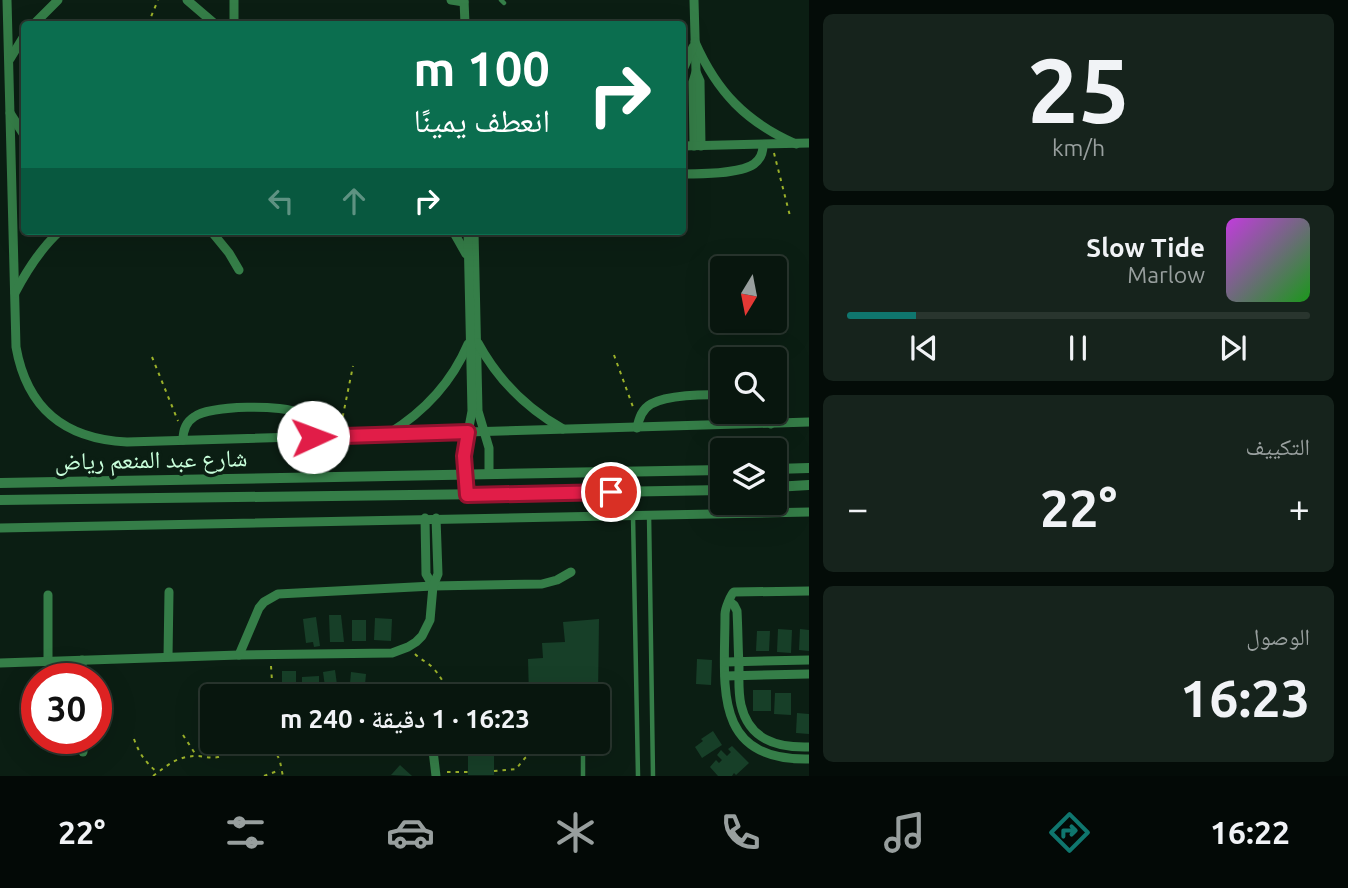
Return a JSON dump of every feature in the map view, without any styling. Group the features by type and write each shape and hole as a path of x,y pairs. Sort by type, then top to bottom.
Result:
{"street":[{"path":"7,0 16,347 19,367 38,402 52,417 69,428 87,437 107,441 710,424"},
{"path":"37,21 58,0"},
{"path":"187,0 212,21"},
{"path":"234,0 234,21"},
{"path":"451,0 464,1 465,21"},
{"path":"694,0 696,72 693,82 697,146"},
{"path":"694,11 699,0"},
{"path":"9,61 21,41"},
{"path":"686,63 695,42"},
{"path":"695,42 711,75 734,104 763,127 796,144"},
{"path":"10,112 21,130"},
{"path":"686,146 809,143"},
{"path":"686,174 714,173 749,167 758,160 767,144"},
{"path":"12,202 21,202"},
{"path":"14,295 31,264 56,235"},
{"path":"214,235 239,270"},
{"path":"456,235 471,254"},
{"path":"467,495 465,449 472,411 473,340 469,235"},
{"path":"471,254 473,235"},
{"path":"471,254 479,235"},
{"path":"473,340 513,392 564,430"},
{"path":"473,340 478,411 490,457 489,494"},
{"path":"387,435 418,414 443,388 473,340"},
{"path":"638,424 644,411 652,403 710,395"},
{"path":"183,438 188,423 197,414 255,407 300,413 310,423 313,437"},
{"path":"787,423 809,422"},
{"path":"787,469 809,468"},
{"name":"شارع عبد المنعم رياض","path":"0,483 710,470"},
{"path":"787,486 809,485"},
{"name":"شارع عبد المنعم رياض","path":"0,500 710,490"},
{"path":"0,528 809,512"},
{"path":"425,518 426,574 432,586"},
{"path":"0,663 392,653 408,647 422,636 430,620 432,586 438,574 436,518"},
{"path":"239,655 259,608 278,594 432,586 542,584 571,572"},
{"path":"809,590 735,592 731,594 725,611 726,704 734,726 758,750 780,758 809,759"},
{"path":"168,657 169,592"},
{"path":"48,594 48,661"},
{"path":"730,602 737,611 741,703 747,720 758,734 774,744 783,747 809,747"},
{"path":"725,662 809,660"},
{"path":"725,676 809,674"},
{"path":"433,754 435,774"}],"lane":[{"path":"649,514 653,776"},
{"path":"633,515 638,776"},
{"path":"583,754 583,776"}],"path":[{"path":"149,21 158,0"},
{"path":"767,144 790,216"},
{"path":"614,355 638,424"},
{"path":"152,357 183,438"},
{"path":"338,436 353,366"},
{"path":"408,647 422,662 434,669 444,684"},
{"path":"271,654 272,684"},
{"path":"183,735 196,756"},
{"path":"134,739 139,753 158,772"},
{"path":"153,776 180,757 215,758 238,746 251,743 268,748 276,754 283,776"},
{"path":"494,771 516,769 532,754"},
{"path":"264,776 281,770"},
{"path":"435,774 468,772"}],"building":[{"path":"329,615 341,615 344,642 330,642"},
{"path":"316,617 320,646 314,647 313,642 306,643 303,619"},
{"path":"375,618 392,619 391,641 374,640"},
{"path":"599,619 598,684 529,684 528,659 543,658 542,643 565,642 563,622"},
{"path":"352,620 366,620 366,641 352,641"},
{"path":"778,629 792,630 791,653 777,652"},
{"path":"800,629 809,630 809,651 799,650"},
{"path":"757,631 770,631 769,651 756,651"},
{"path":"697,659 712,660 711,685 696,684"},
{"path":"335,670 337,684 325,684 323,672"},
{"path":"282,671 296,671 296,684 282,684"},
{"path":"351,672 366,674 365,684 350,684"},
{"path":"319,676 319,684 302,684 302,677"},
{"path":"753,690 771,690 771,711 753,711"},
{"path":"775,693 791,693 791,715 774,714"},
{"path":"797,713 809,714 809,734 796,733"},
{"path":"713,731 722,745 702,758 695,747"},
{"path":"732,746 749,763 736,775 734,773 732,776 718,776 710,767 716,760 719,763 722,760 717,755 721,750 727,756 731,752 728,749"},
{"path":"468,754 494,754 494,775 468,775"},
{"path":"400,765 412,776 391,775"}],"route":[{"path":"313,437 468,432 464,456 467,495 611,492"}]}
